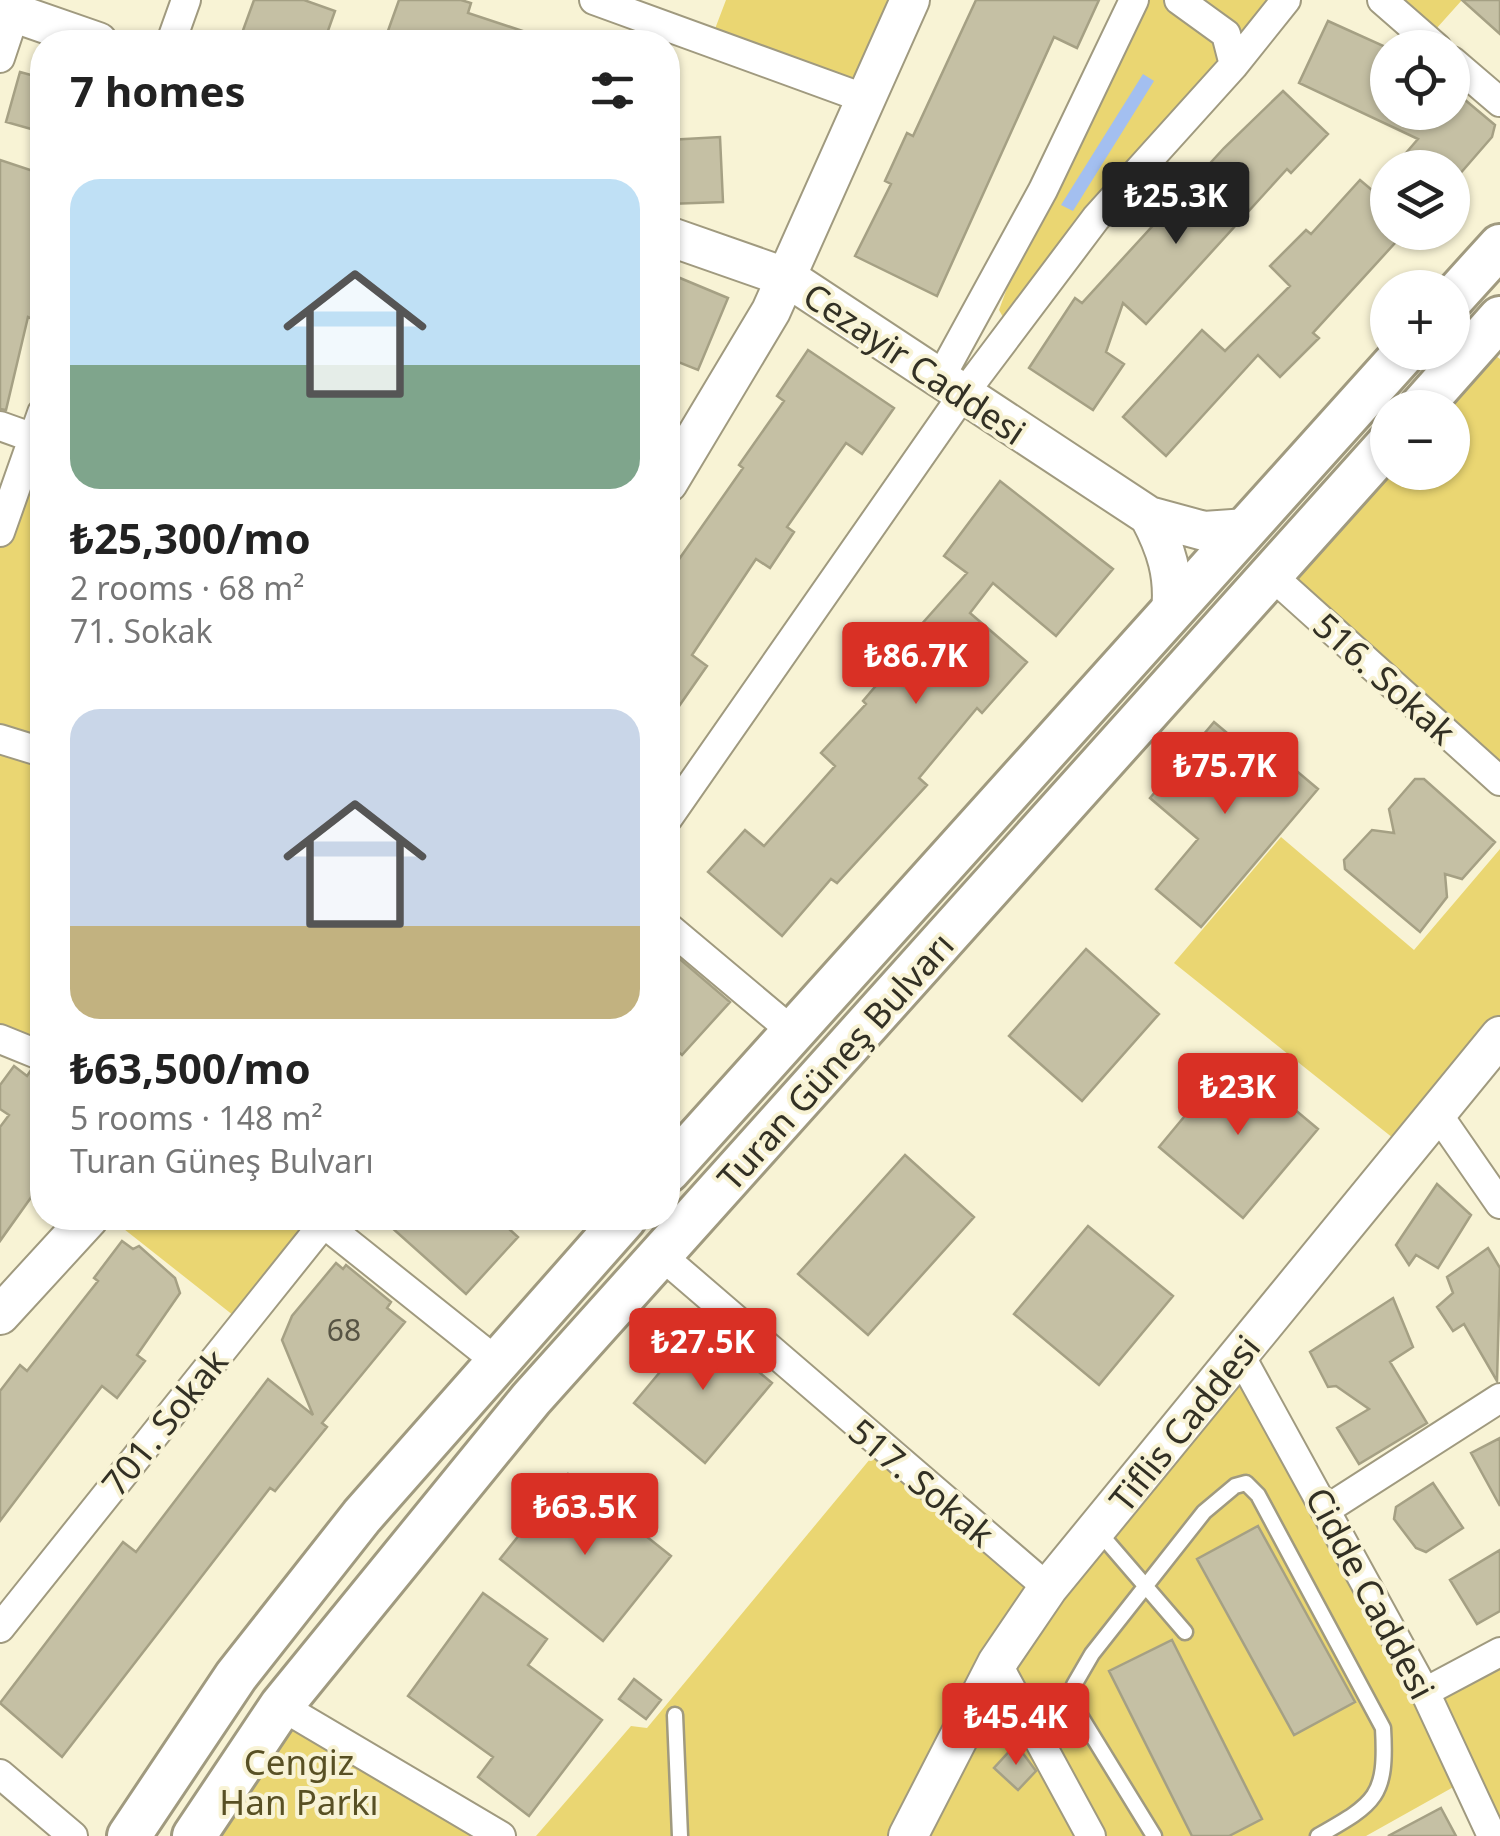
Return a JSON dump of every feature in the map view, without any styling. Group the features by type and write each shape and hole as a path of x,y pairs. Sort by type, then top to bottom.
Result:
{"main road":[{"path":"1470,280 1500,246"},
{"path":"1436,390 1500,318"},
{"name":"Turan Güneş Bulvarı","path":"680,1158 1389,370"},
{"name":"Turan Güneş Bulvarı","path":"194,1836 281,1706 531,1399 1370,464"},
{"path":"129,1836 236,1676 362,1516 614,1230"}],"street":[{"path":"175,30 186,0"},
{"path":"594,0 676,30"},
{"path":"680,463 788,278 910,0"},
{"path":"951,388 1134,0"},
{"path":"1180,0 1226,34 1234,65"},
{"path":"680,800 951,388 1234,65 1286,0"},
{"path":"1398,5 1421,30"},
{"path":"0,58 7,11 63,30"},
{"path":"680,31 868,100"},
{"path":"1470,76 1500,102"},
{"name":"Cezayir Caddesi","path":"680,240 788,278 1149,516 1204,531 1247,528"},
{"path":"0,426 30,429"},
{"path":"0,532 30,456"},
{"path":"1149,516 1174,582 1171,612"},
{"name":"516. Sokak","path":"1271,575 1500,780"},
{"path":"0,739 30,748"},
{"path":"680,937 793,1032"},
{"name":"Tiflis Caddesi","path":"908,1836 997,1663 1048,1588 1500,1036"},
{"path":"0,1039 30,1051"},
{"path":"1437,1113 1500,1204"},
{"path":"0,1315 78,1230"},
{"name":"701. Sokak","path":"0,1628 314,1230"},
{"path":"336,1230 496,1361"},
{"name":"517. Sokak","path":"662,1256 1048,1588"},
{"name":"Cidde Caddesi","path":"1240,1355 1424,1692 1492,1836"},
{"path":"1327,1509 1500,1398"},
{"path":"1424,1692 1500,1652"},
{"path":"997,1663 1092,1836"},
{"path":"281,1706 501,1836"},
{"path":"0,1774 74,1836"}],"lane":[{"path":"1154,1836 1076,1710 1074,1685 1204,1512 1236,1486 1246,1483 1258,1495 1383,1728 1386,1769 1379,1790 1358,1813 1318,1836"},
{"path":"1098,1530 1185,1632"},
{"path":"675,1715 680,1836"}],"green space":[{"path":"726,0 911,0 869,99 710,42"},
{"path":"1134,0 1286,0 1003,317 999,310 1043,190"},
{"path":"1382,0 1462,0 1435,30 1417,30"},
{"path":"1478,343 1500,359 1500,781 1271,575 1370,488 1470,490 1470,390 1435,390 1454,370 1470,370 1470,352"},
{"path":"30,467 30,1051 0,1039 0,533"},
{"path":"1281,837 1414,950 1500,849 1500,1036 1408,1150 1174,963"},
{"path":"125,1230 309,1230 243,1323"},
{"path":"1240,1355 1424,1692 1500,1652 1500,1836 1466,1780 1366,1836 536,1836 631,1726 647,1728 880,1447 1048,1588"},
{"name":"Cengiz Han Parkı","path":"281,1706 501,1836 193,1836"}],"water":[{"path":"1143,74 1154,81 1073,211 1061,205"}],"building":[{"path":"254,0 304,0 335,11 328,30 243,30"},
{"path":"399,0 461,0 471,3 468,13 520,30 388,30"},
{"path":"976,0 1099,0 1077,48 1054,37 937,296 855,256 891,184 885,181 907,133 913,136"},
{"path":"1462,0 1500,0 1500,34"},
{"path":"1328,21 1370,40 1370,116 1299,83"},
{"path":"20,72 30,75 30,129 6,122"},
{"path":"1283,91 1328,134 1291,173 1287,169 1146,324 1123,303 1106,352 1124,364 1093,410 1029,368 1075,298 1082,303 1224,148"},
{"path":"1470,104 1495,125 1492,137 1470,162 1470,150 1409,150 1418,139 1399,130 1470,130"},
{"path":"720,137 723,202 680,204 680,139"},
{"path":"0,160 30,170 30,318 6,410 0,409"},
{"path":"1360,180 1370,188 1370,250 1389,250 1313,333 1319,338 1280,377 1258,355 1166,456 1123,417 1202,330 1225,351 1290,286 1270,266 1306,230 1311,234"},
{"path":"680,278 728,298 698,370 680,363"},
{"path":"808,350 894,408 862,454 846,443 787,527 794,532 770,568 756,559 692,655 707,666 680,705 680,558 784,401 777,396"},
{"path":"1000,481 1113,569 1056,636 993,583 970,613 1027,662 982,713 977,708 919,778 927,785 837,883 831,879 782,936 708,872 745,830 764,846 835,766 821,753 866,704 863,701 908,648 904,644 967,573 944,556"},
{"path":"1214,722 1264,764 1274,752 1318,789 1201,927 1156,889 1198,839 1150,798"},
{"path":"1415,779 1424,779 1495,842 1462,879 1445,874 1447,897 1420,932 1345,869 1344,860 1372,830 1394,833 1389,809"},
{"path":"1086,949 1159,1014 1082,1101 1009,1036"},
{"path":"680,959 730,1002 680,1053"},
{"path":"1233,1058 1318,1129 1243,1218 1159,1147"},
{"path":"14,1066 27,1076 30,1072 30,1199 0,1241 0,1127 9,1115 0,1109 0,1085"},
{"path":"905,1155 974,1217 868,1335 798,1274"},
{"path":"1437,1184 1471,1215 1438,1268 1416,1255 1409,1265 1396,1245"},
{"path":"1088,1226 1173,1296 1099,1385 1014,1314"},
{"path":"394,1230 510,1230 518,1237 466,1294"},
{"path":"122,1241 133,1249 139,1246 175,1278 180,1293 137,1355 145,1361 117,1398 102,1386 0,1521 0,1391 20,1365 27,1371 98,1281 94,1278"},
{"path":"1488,1248 1500,1268 1497,1381 1464,1324 1453,1331 1437,1307 1453,1293 1447,1277"},
{"path":"336,1263 343,1269 346,1265 391,1302 387,1308 405,1322 322,1423 327,1427 275,1491 270,1488 62,1757 0,1703 123,1542 136,1552 268,1379 313,1415 282,1340 292,1316"},
{"path":"1393,1298 1413,1347 1390,1362 1427,1423 1359,1464 1337,1428 1369,1409 1336,1386 1328,1387 1310,1352"},
{"path":"701,1323 772,1383 705,1463 634,1403"},
{"path":"1500,1438 1500,1506 1471,1453"},
{"path":"568,1474 671,1556 603,1641 500,1559"},
{"path":"1433,1483 1463,1528 1426,1552 1416,1548 1394,1519 1396,1507"},
{"path":"1258,1526 1355,1702 1294,1735 1197,1559"},
{"path":"1500,1550 1500,1611 1477,1624 1450,1580"},
{"path":"483,1593 547,1639 528,1665 602,1720 529,1816 478,1777 493,1757 408,1696"},
{"path":"1172,1640 1262,1819 1229,1836 1192,1836 1109,1671"},
{"path":"634,1679 661,1700 646,1719 619,1699"},
{"path":"1016,1744 1036,1771 1018,1790 994,1768"},
{"path":"1441,1808 1456,1836 1388,1836"}]}
